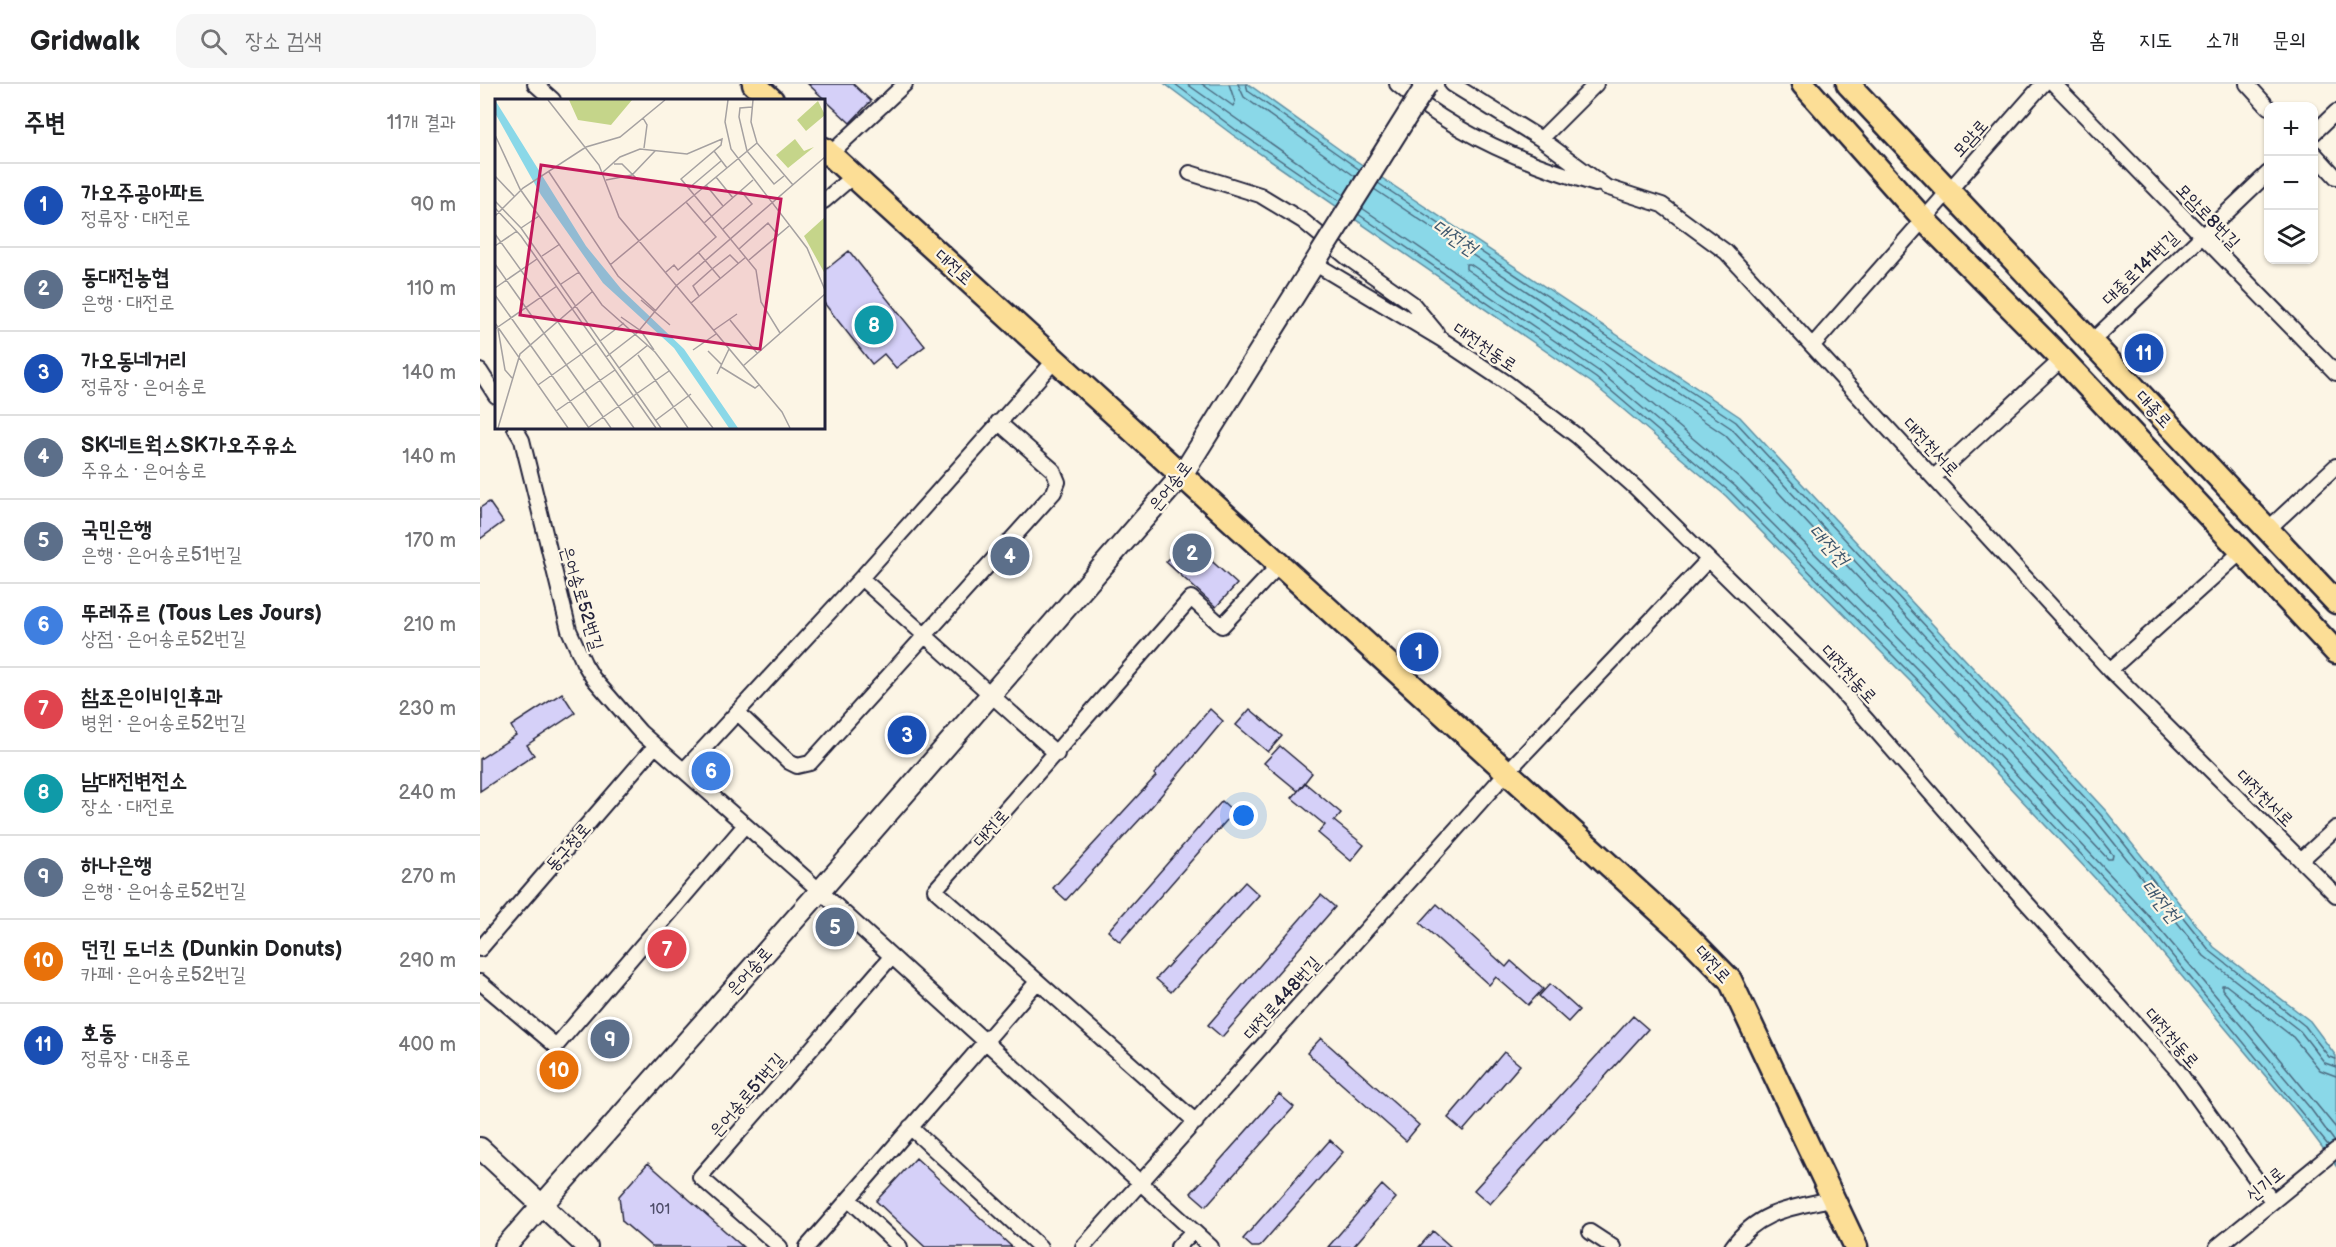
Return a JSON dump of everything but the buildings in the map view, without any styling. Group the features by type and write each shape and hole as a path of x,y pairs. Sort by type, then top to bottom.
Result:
{"main road":[{"path":"754,84 771,99"},
{"name":"은어송로","path":"505,1247 992,695 1182,475 1427,84"},
{"name":"대종로","path":"1803,84 1923,219 2062,359 2336,652"},
{"name":"대종로","path":"1848,84 2336,602"},
{"name":"대전로","path":"826,152 1056,359 1689,938 1730,980 1830,1199 1856,1247"},
{"path":"480,1148 587,1247"}],"street":[{"path":"535,84 552,99"},
{"path":"826,152 905,84"},
{"path":"1397,84 1458,125 1510,154 1560,174 1606,187"},
{"name":"대전천서로","path":"1452,84 1541,140 1606,187 1662,205 1726,252 2110,669 2336,896"},
{"path":"1541,140 1596,84"},
{"name":"모암로","path":"1947,190 2043,84"},
{"name":"모암로8번길","path":"2054,84 2336,374"},
{"path":"2247,84 2264,103"},
{"path":"2318,128 2336,112"},
{"path":"2316,156 2336,177"},
{"path":"1190,173 1260,195 1303,221 1348,258 1412,303 1441,339"},
{"path":"825,200 853,176"},
{"name":"대종로141번길","path":"2091,342 2264,177"},
{"path":"1813,345 1947,190"},
{"name":"대전천동로","path":"1316,260 1507,383 1577,436 1636,488 1836,685 2024,900 2178,1071 2272,1201"},
{"path":"684,770 861,578 1056,359"},
{"path":"1934,477 2062,359"},
{"path":"480,371 495,394"},
{"path":"737,712 789,762 797,766 810,763 926,637 1054,492 1058,482 1053,470 998,422"},
{"name":"은어송로52번길","path":"516,429 522,440 569,630 584,663 640,732 820,891"},
{"path":"2267,530 2336,466"},
{"path":"2110,669 2242,551"},
{"path":"1507,772 1708,560"},
{"name":"대전로","path":"1196,1122 935,890 1057,754 1191,598 1222,626 1280,564"},
{"path":"861,578 1057,754"},
{"name":"동구청로","path":"480,949 656,746"},
{"name":"대전로448번길","path":"1083,1247 1507,772"},
{"path":"480,982 556,1046 744,825"},
{"path":"2301,860 2336,828"},
{"path":"820,891 1210,1247"},
{"name":"은어송로51번길","path":"780,1247 700,1176 891,957"},
{"path":"807,1247 1037,982"},
{"path":"910,1127 1040,1247"},
{"name":"신기로","path":"2217,1247 2336,1150"},
{"path":"849,1199 900,1247"},
{"path":"1732,1247 1743,1231 1761,1218 1830,1199"},
{"path":"1179,1247 1193,1231"},
{"path":"1590,1232 1613,1247"}],"water":[{"name":"대전천","path":"1165,84 1248,84 1343,152 1740,417 2106,811 2214,947 2310,1021 2336,1056 2336,1166 2299,1116 2138,924 1911,682 1726,496 1592,383 1233,135"}],"place":[{"name":"남대전변전소","path":"874,325"},
{"name":"호동","path":"2144,353"},
{"name":"동대전농협","path":"1192,553"},
{"name":"SK네트웍스SK가오주유소","path":"1010,556"},
{"name":"가오주공아파트","path":"1419,652"},
{"name":"가오동네거리","path":"907,735"},
{"name":"뚜레쥬르 (Tous Les Jours)","path":"711,771"},
{"name":"국민은행","path":"835,927"},
{"name":"참조은이비인후과","path":"667,949"},
{"name":"하나은행","path":"610,1039"},
{"name":"던킨 도너츠 (Dunkin Donuts)","path":"559,1070"}]}
